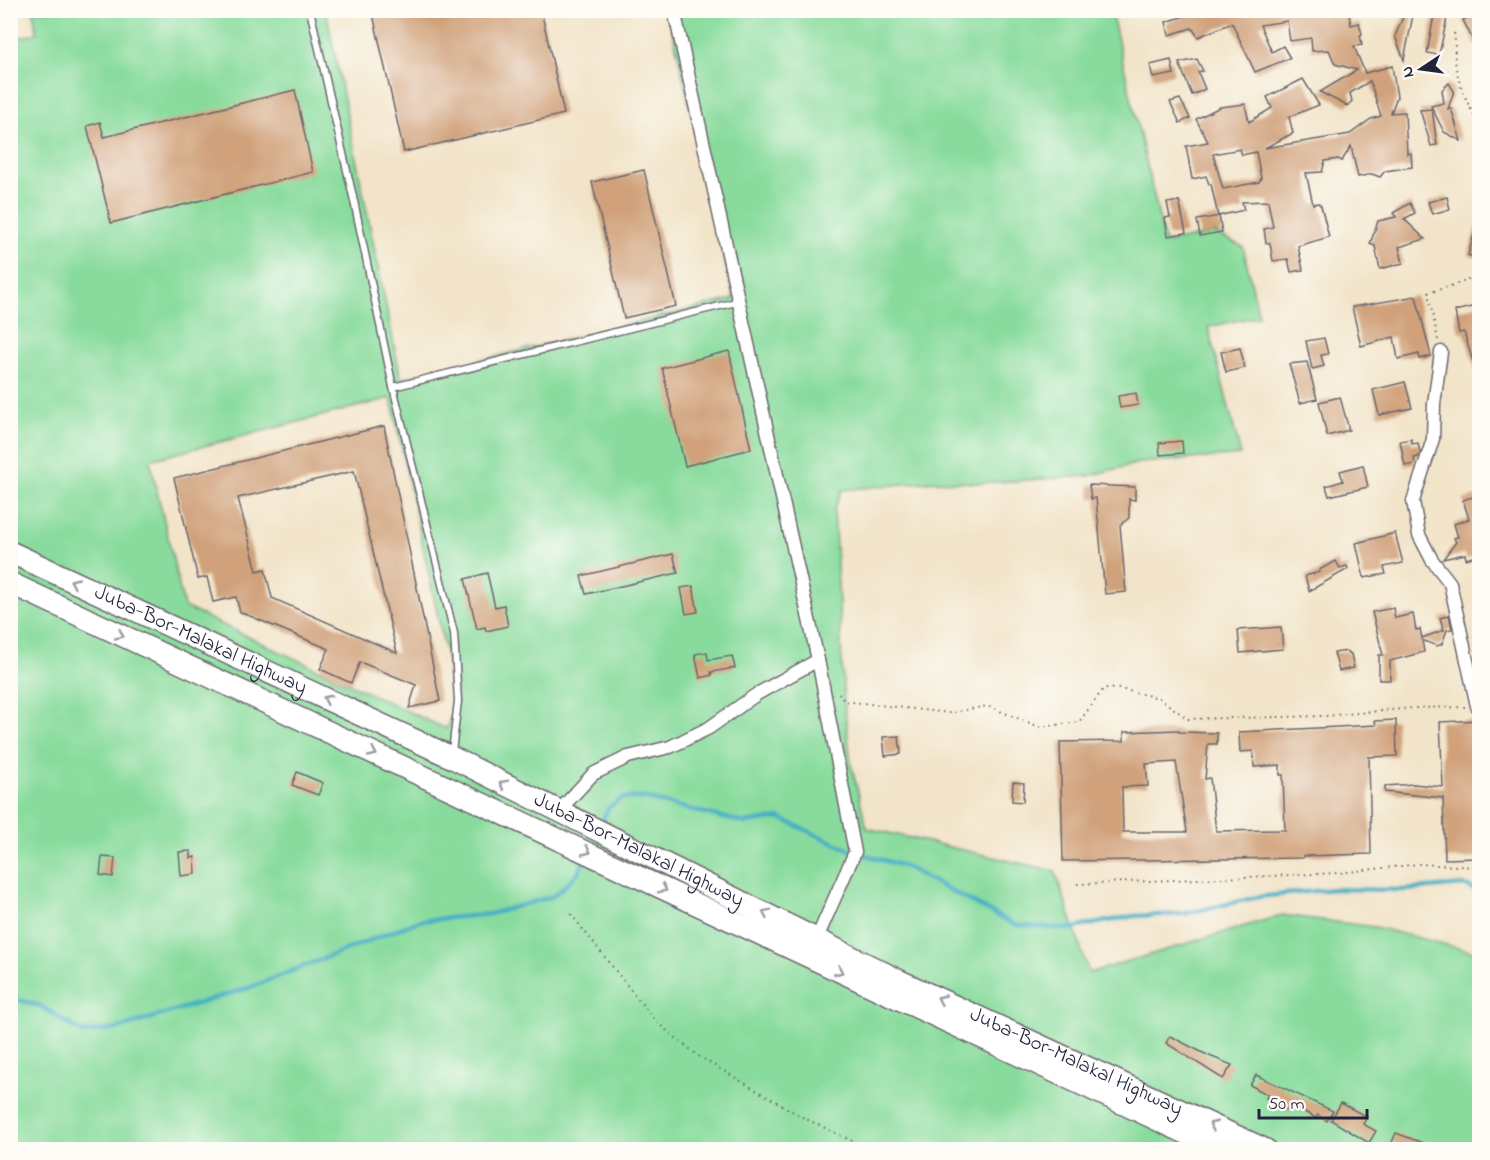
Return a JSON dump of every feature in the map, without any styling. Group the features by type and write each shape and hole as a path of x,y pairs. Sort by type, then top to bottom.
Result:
{"highway":[{"name":"Juba-Bor-Malakal Highway","path":"10,552 452,757 900,981 1266,1149"},
{"name":"Juba-Bor-Malakal Highway","path":"10,583 1222,1149"}],"street":[{"path":"674,10 741,301 818,660 855,852 818,938"},
{"path":"1441,352 1434,404 1434,439 1413,501 1419,535 1432,560 1450,583 1478,706"},
{"path":"566,816 593,774 628,757 670,747 709,728 757,694 818,660"}],"lane":[{"path":"310,10 354,201 393,387 454,633 458,701 452,757"},
{"path":"393,387 741,301"}],"path":[{"path":"1454,33 1457,45 1455,60 1461,82 1479,126"},
{"path":"1441,352 1428,293 1467,281 1479,267"},
{"path":"834,685 844,701 949,713 987,706 1040,727 1079,722 1104,688 1159,698 1188,719 1325,716 1413,708 1478,706"},
{"path":"1077,884 1339,873 1419,864 1479,869"},
{"path":"571,914 656,1022 700,1057 804,1118 871,1149"}],"green space":[{"path":"33,11 326,11 401,379 734,299 668,11 1111,11 1165,243 1215,233 1243,247 1259,316 1208,327 1241,455 1139,463 1088,476 982,483 935,481 842,490 834,510 844,701 851,764 867,828 1055,871 1089,973 1282,915 1375,927 1479,953 1479,1149 11,1149 10,40 37,33","holes":["391,398 456,701 446,729 184,607 150,460"]}],"building":[{"path":"372,10 541,10 564,114 404,152"},
{"path":"1190,10 1348,10 1351,25 1359,23 1362,34 1360,35 1362,45 1354,46 1365,73 1392,66 1397,97 1391,113 1405,112 1407,154 1411,153 1412,167 1385,171 1380,177 1372,174 1358,177 1351,146 1342,161 1338,159 1325,161 1322,172 1306,173 1313,204 1318,203 1321,206 1329,237 1298,246 1303,270 1291,272 1288,259 1273,261 1270,243 1266,243 1264,229 1273,227 1268,201 1242,202 1244,210 1218,216 1211,184 1206,176 1192,179 1186,146 1208,142 1196,119 1220,107 1245,104 1249,122 1272,108 1267,97 1303,79 1319,105 1289,117 1293,133 1265,148 1350,134 1371,119 1381,116 1370,81 1350,93 1352,101 1347,106 1320,92 1357,70 1335,64 1329,50 1312,51 1311,38 1290,41 1287,21 1260,25 1272,52 1283,46 1290,58 1255,72 1232,23 1198,37 1192,28 1169,35 1166,22 1191,14","holes":["1240,149 1242,155 1256,152 1261,178 1259,182 1223,189 1213,154"]},
{"path":"1406,10 1414,10 1404,60 1395,36"},
{"path":"1475,14 1479,24 1479,52 1463,20"},
{"path":"1434,15 1447,18 1439,55 1427,53"},
{"path":"1197,59 1203,71 1198,72 1205,89 1192,95 1179,63"},
{"path":"1171,60 1174,74 1153,78 1150,65"},
{"path":"1449,83 1454,91 1448,109 1451,108 1461,141 1444,132 1431,106 1444,103 1442,90"},
{"path":"295,90 313,172 111,223 87,126 100,122 104,137"},
{"path":"1180,99 1190,118 1180,123 1170,102"},
{"path":"1432,109 1437,145 1431,146 1420,110"},
{"path":"644,170 676,306 624,318 592,182"},
{"path":"1447,197 1450,209 1432,214 1428,202"},
{"path":"1179,201 1186,233 1168,236 1165,218 1170,217 1167,203"},
{"path":"1410,203 1415,213 1404,219 1425,239 1399,247 1403,263 1380,269 1375,246 1370,244 1378,221 1396,217 1393,213"},
{"path":"1219,216 1222,232 1200,236 1197,220"},
{"path":"1477,224 1479,224 1479,259 1468,255"},
{"path":"1416,296 1431,356 1420,359 1419,354 1398,359 1394,337 1361,346 1352,307"},
{"path":"1479,305 1479,372 1476,372 1464,332 1459,333 1455,311"},
{"path":"1324,338 1328,354 1321,355 1324,366 1312,369 1306,341"},
{"path":"1240,348 1245,368 1226,372 1221,352"},
{"path":"729,351 751,449 685,466 662,368"},
{"path":"1307,362 1317,399 1300,403 1289,364"},
{"path":"1405,382 1412,408 1379,415 1373,390"},
{"path":"1136,393 1138,405 1120,408 1118,396"},
{"path":"1340,397 1349,430 1327,436 1319,402"},
{"path":"384,426 440,701 409,708 416,685 360,662 351,683 320,669 329,649 240,612 236,597 213,602 207,577 198,579 174,478","holes":["354,471 397,653 272,598 265,569 257,571 238,498"]},
{"path":"1411,439 1412,444 1418,443 1420,452 1418,457 1414,458 1415,464 1405,466 1400,441"},
{"path":"1182,441 1183,453 1160,455 1159,443"},
{"path":"1363,465 1368,487 1329,496 1326,486 1343,481 1340,471"},
{"path":"1089,485 1135,487 1135,500 1129,499 1129,518 1120,525 1126,592 1105,594 1096,498 1091,499"},
{"path":"1479,495 1479,555 1466,559 1465,554 1443,559 1456,542 1454,538 1458,537 1454,524 1469,519 1463,500"},
{"path":"1395,533 1403,563 1384,567 1386,574 1364,578 1356,543"},
{"path":"673,554 678,573 586,594 581,576"},
{"path":"1336,561 1340,568 1347,566 1348,569 1309,591 1305,576 1320,572 1319,570"},
{"path":"487,573 495,607 504,605 508,626 486,631 485,627 477,629 465,579"},
{"path":"693,586 698,612 686,614 681,588"},
{"path":"1393,608 1395,618 1413,614 1416,630 1420,629 1422,638 1444,630 1440,618 1449,615 1452,629 1447,630 1442,644 1437,646 1422,640 1424,652 1390,661 1390,680 1379,680 1379,655 1383,655 1372,612"},
{"path":"1281,627 1283,649 1240,653 1238,630"},
{"path":"1346,651 1351,654 1354,668 1339,671 1334,653"},
{"path":"707,652 708,660 732,656 735,668 711,672 712,675 700,678 695,654"},
{"path":"1396,720 1397,756 1369,757 1371,854 1303,856 1303,858 1063,861 1060,742 1124,741 1124,732 1179,730 1179,732 1217,733 1217,744 1208,744 1205,779 1210,778 1216,831 1285,830 1283,775 1280,775 1280,765 1254,767 1253,751 1240,752 1239,732 1376,725 1375,721","holes":["1176,762 1187,832 1123,832 1122,787 1148,786 1146,764"]},
{"path":"1479,720 1479,858 1445,859 1443,798 1385,792 1385,786 1414,784 1443,787 1440,722"},
{"path":"899,736 901,754 885,756 883,737"},
{"path":"297,772 323,783 318,795 292,785"},
{"path":"1013,782 1024,783 1023,802 1012,801"},
{"path":"191,851 191,858 195,857 196,874 181,876 179,852"},
{"path":"102,857 115,858 113,877 100,875"},
{"path":"1170,1036 1232,1065 1223,1079 1166,1043"},
{"path":"1256,1075 1333,1111 1327,1121 1318,1115 1316,1118 1291,1105 1288,1111 1266,1098 1268,1095 1250,1085"},
{"path":"1341,1103 1367,1117 1363,1124 1376,1131 1369,1143 1331,1120"},
{"path":"1396,1133 1437,1148 1391,1149"}],"waterway":[{"path":"600,826 608,808 623,798 644,798 745,823 779,818 855,852 904,866 1015,925 1068,929 1133,916 1183,914 1258,897 1333,889 1404,890 1464,885 1480,892"},
{"path":"10,998 41,1006 83,1033 116,1029 251,987 419,921 490,914 554,896 578,873 585,859"}]}
